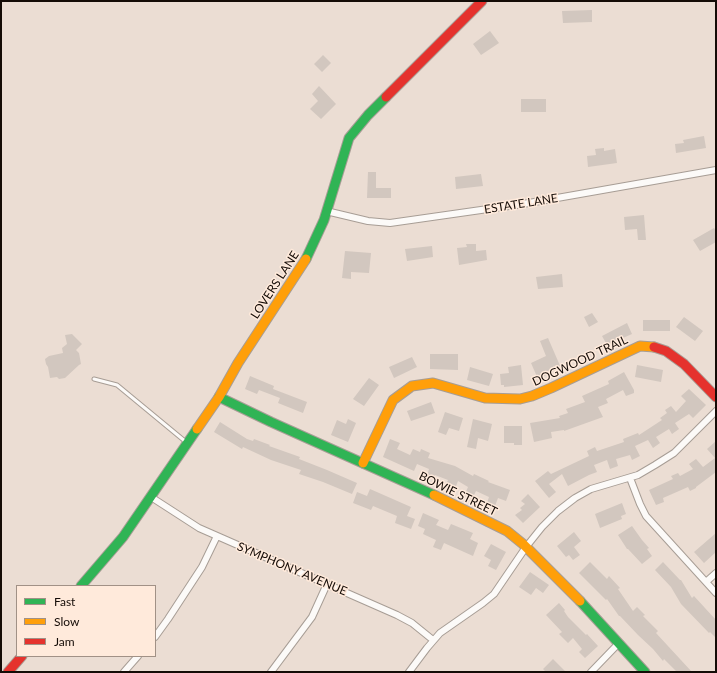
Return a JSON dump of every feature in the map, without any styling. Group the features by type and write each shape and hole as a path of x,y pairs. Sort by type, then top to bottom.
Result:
{"street":[{"name":"LOVERS LANE","path":"82,585 123,537 151,498 219,397 238,364 308,256 316,240 349,138 358,126 482,1"},
{"name":"ESTATE LANE","path":"326,211 368,221 390,223 523,204 716,170"},
{"name":"DOGWOOD TRAIL","path":"363,463 393,400 412,386 421,384 433,383 485,398 520,399 551,388 640,346 653,347 666,351 684,364 716,397"},
{"name":"BOWIE STREET","path":"219,397 464,509 507,532 526,547 583,604 645,672"},
{"path":"410,672 433,640 445,629 494,594 526,547 542,527 558,511 575,498 592,489 630,478 674,453 716,411"},
{"path":"630,478 646,516 716,593"},
{"name":"SYMPHONY AVENUE","path":"151,498 193,525 216,536 405,619 433,640"},
{"path":"156,636 202,567 216,536"},
{"path":"706,582 716,573"},
{"path":"271,672 312,617 327,584"},
{"path":"591,672 619,643"},
{"path":"8,672 21,657"},
{"path":"124,672 137,657"}],"lane":[{"path":"94,379 117,385 187,443"}],"building":[{"path":"592,10 592,22 563,23 562,11"},
{"path":"490,31 499,43 481,55 473,44"},
{"path":"323,55 331,63 322,72 314,64"},
{"path":"319,86 336,104 321,119 310,109 318,101 312,94"},
{"path":"521,99 546,99 546,112 521,112"},
{"path":"704,136 706,148 676,153 675,144 684,143 683,140"},
{"path":"604,148 604,151 615,149 617,163 588,167 587,156 596,155 595,149"},
{"path":"368,172 376,172 376,188 391,188 391,198 367,198"},
{"path":"481,174 483,186 456,189 455,177"},
{"path":"644,215 646,240 638,240 637,229 625,230 624,217"},
{"path":"714,228 716,231 716,242 700,251 693,240"},
{"path":"466,244 476,244 476,251 486,250 487,260 459,265 457,248 467,247"},
{"path":"432,246 433,257 407,261 405,249"},
{"path":"345,251 371,253 369,273 351,272 351,279 342,278"},
{"path":"562,274 563,287 538,289 536,277"},
{"path":"592,313 598,322 589,327 584,317"},
{"path":"684,317 703,331 695,341 676,327"},
{"path":"643,320 670,320 670,331 643,331"},
{"path":"627,323 632,334 607,345 602,336"},
{"path":"72,334 82,344 76,350 79,353 81,364 65,378 50,378 45,359 49,356 63,353 62,348 67,344 65,335"},
{"path":"548,338 561,368 538,379 531,363 546,356 540,341"},
{"path":"430,354 458,354 458,370 430,369"},
{"path":"412,357 417,367 394,378 389,367"},
{"path":"521,365 523,385 504,387 504,385 501,385 500,374 509,373 508,367"},
{"path":"637,365 663,370 661,382 635,377"},
{"path":"470,367 493,374 489,386 467,380"},
{"path":"624,372 634,390 634,393 626,396 623,390 606,399 608,403 598,407 603,417 564,431 551,432 552,438 534,442 530,423 560,418 559,416 568,413 566,409 585,402 582,396 609,384 608,381"},
{"path":"250,376 274,386 273,389 307,402 303,413 278,403 280,398 259,390 257,394 245,389"},
{"path":"369,378 379,385 364,406 353,399"},
{"path":"689,389 706,405 693,418 689,414 675,423 679,429 672,434 669,429 656,437 660,443 653,448 648,440 635,446 640,456 632,460 630,455 616,459 618,466 610,469 607,460 594,465 597,472 568,486 562,474 549,484 556,492 549,498 535,481 548,471 551,474 589,456 587,451 595,447 597,451 624,442 623,439 638,433 639,435 662,420 660,418 667,413 665,410 671,406 676,412 686,401 681,396"},
{"path":"431,402 435,413 411,421 407,411"},
{"path":"445,412 463,418 459,431 449,428 446,435 438,432"},
{"path":"348,419 356,423 348,442 331,435 337,420 346,424"},
{"path":"473,419 492,424 488,441 478,438 476,449 467,447"},
{"path":"220,422 247,439 253,441 254,439 300,457 299,459 357,483 352,494 299,474 301,470 271,460 243,447 242,449 214,432"},
{"path":"504,426 522,426 522,445 504,443"},
{"path":"390,439 400,443 397,449 410,455 413,449 420,452 421,449 430,453 428,458 455,466 473,476 474,474 489,481 488,482 510,490 506,501 498,498 495,506 487,503 489,497 476,491 473,497 465,494 468,487 458,481 455,489 446,484 448,480 435,475 434,478 427,476 429,469 417,464 414,471 383,457"},
{"path":"716,441 716,472 696,488 690,491 688,487 663,498 664,502 656,505 649,490 673,479 671,476 678,473 680,476 693,469 689,464 696,459 703,467 715,458 707,449"},
{"path":"370,489 411,507 407,516 415,519 411,529 395,523 397,516 373,506 371,510 353,503 357,492 367,496"},
{"path":"528,494 540,507 523,523 515,515 522,510 520,508 525,504 521,501"},
{"path":"622,503 626,514 621,516 622,519 600,528 595,514"},
{"path":"423,513 439,520 436,525 448,530 451,524 473,533 470,539 478,543 473,556 444,543 441,550 433,547 436,540 423,534 425,529 418,526"},
{"path":"632,526 649,548 647,549 652,556 642,564 627,549 618,535"},
{"path":"574,532 581,541 574,547 580,555 573,560 569,555 566,557 557,546"},
{"path":"716,533 716,552 704,563 694,552"},
{"path":"491,544 506,552 496,570 488,566 491,560 484,556"},
{"path":"590,562 607,579 609,576 620,588 618,589 633,611 637,607 645,615 643,616 658,631 656,633 692,672 677,672 664,659 663,661 653,649 619,616 607,599 606,600 579,573"},
{"path":"663,562 681,580 692,598 694,596 716,620 716,638 710,632 709,633 681,604 671,587 655,570"},
{"path":"530,572 549,585 543,593 536,588 531,595 519,587"},
{"path":"559,603 565,610 564,611 568,617 598,646 585,658 579,652 582,649 573,638 568,643 559,634 562,632 546,615"},
{"path":"553,659 566,672 546,672 543,669"}],"traffic: fast":[{"path":"306,259 324,220 349,138 368,115 386,97"},
{"path":"219,397 434,495"},
{"path":"82,585 123,537 197,429"},
{"path":"580,601 645,672"}],"traffic: slow":[{"path":"197,429 219,397 238,363 306,259"},
{"path":"363,463 393,400 412,386 433,383 485,398 520,399 551,388 640,346 654,347"},
{"path":"434,495 507,531 523,544 580,601"}],"traffic: jam":[{"path":"386,97 482,1"},
{"path":"654,347 666,351 684,364 716,397"},
{"path":"8,672 21,657"}]}
